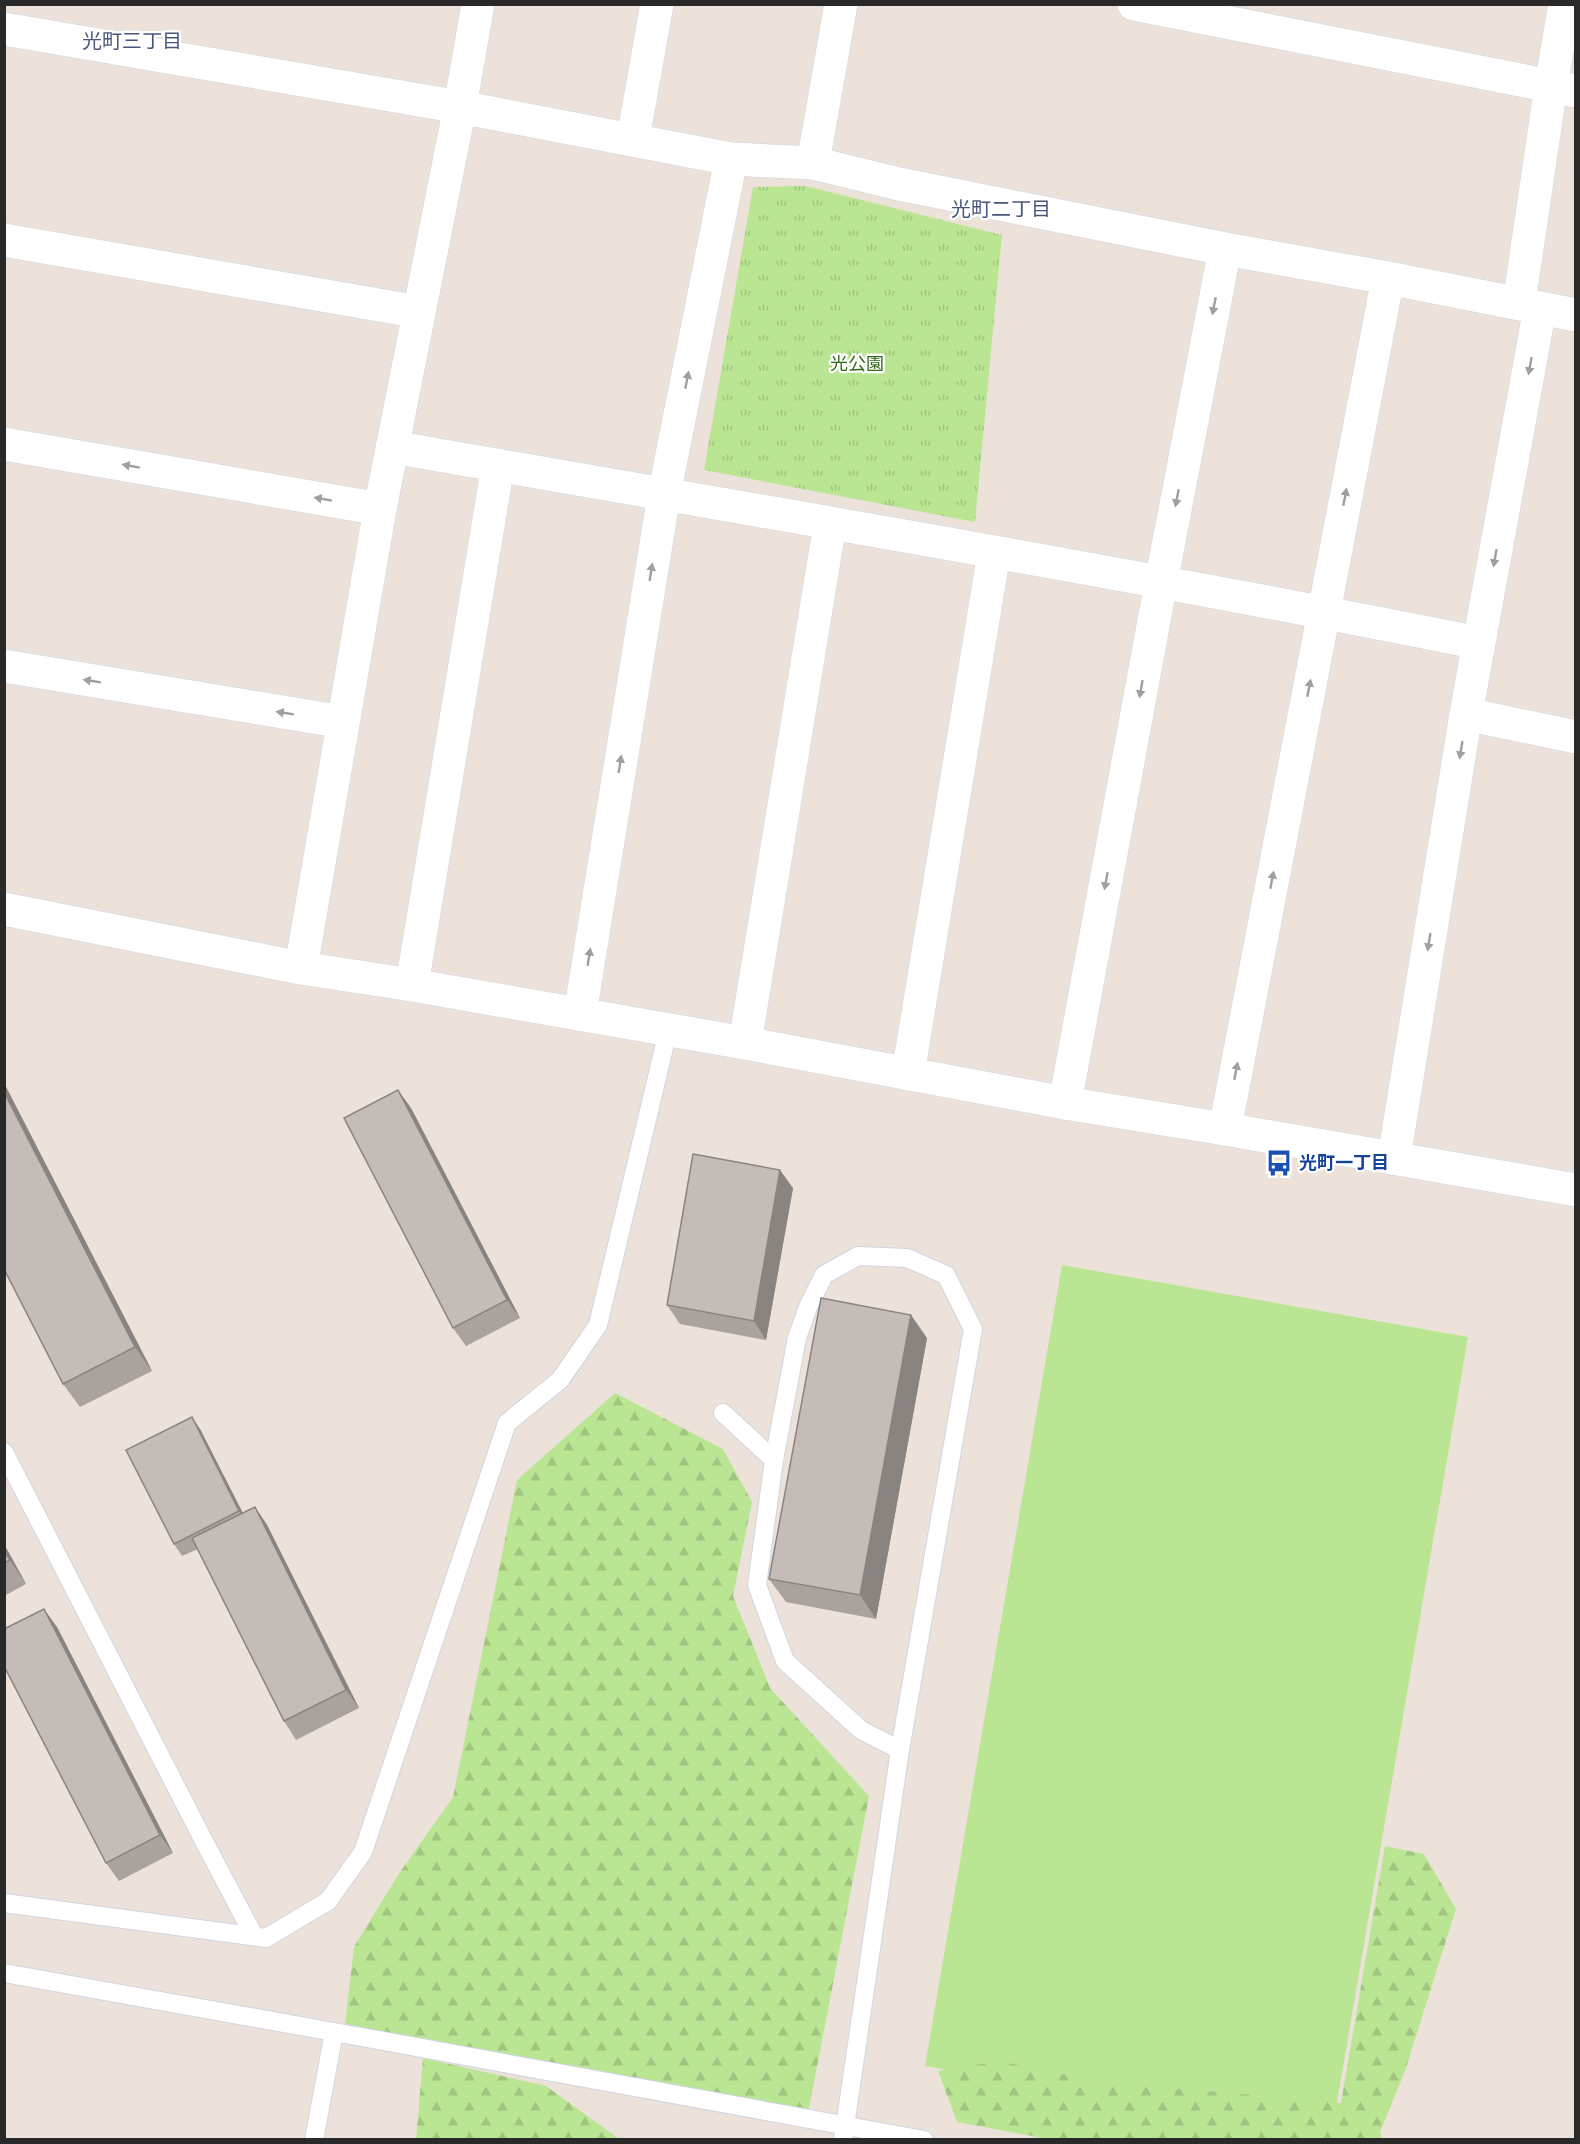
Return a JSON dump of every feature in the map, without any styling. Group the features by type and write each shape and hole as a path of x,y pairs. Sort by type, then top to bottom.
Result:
{"street":[{"path":"301,968 342,722 392,447 460,107 478,4"},
{"path":"633,139 657,4"},
{"path":"813,163 841,4"},
{"path":"1134,4 1563,89"},
{"path":"1394,1158 1479,643 1563,89 1565,4"},
{"path":"4,29 460,107 731,159 813,163 899,184 1575,315"},
{"path":"580,1014 664,495 731,159"},
{"path":"4,240 419,312"},
{"path":"1065,1103 1161,583 1226,249"},
{"path":"1225,1129 1388,278"},
{"path":"4,444 381,509"},
{"path":"392,447 1323,612 1479,643"},
{"path":"412,985 498,465"},
{"path":"744,1043 830,524"},
{"path":"908,1074 994,553"},
{"path":"4,666 342,722"},
{"path":"1466,714 1575,737"},
{"path":"4,909 301,968 580,1014 1065,1103 1575,1190"}],"lane":[{"path":"4,1903 266,1938 328,1901 363,1852 507,1423 560,1380 598,1325 668,1031"},
{"path":"845,2132 900,1750 973,1329 946,1275 907,1258 858,1256 824,1275 808,1307 797,1338 774,1460 757,1585 785,1661 861,1730 900,1750"},
{"path":"723,1413 774,1460"},
{"path":"4,1452 254,1936"},
{"path":"4,1973 334,2032 845,2132 924,2139"},
{"path":"314,2139 334,2032"}],"green space":[{"name":"光公園","path":"806,186 1002,235 975,522 704,470 753,187"},
{"path":"1062,1265 1468,1337 1331,2137 925,2066"},
{"path":"615,1393 723,1449 752,1502 733,1596 770,1688 869,1796 807,2119 345,2024 354,1947 398,1875 453,1797 517,1480"},
{"path":"1385,1846 1424,1854 1456,1909 1405,2071 1380,2132 1382,2139 1053,2140 957,2122 938,2071 999,2061 1096,2081 1341,2103"},
{"path":"423,2058 546,2086 619,2139 416,2139"}],"building":[{"path":"398,1090 507,1300 453,1328 344,1118"},
{"path":"4,1092 135,1347 63,1384 4,1269"},
{"path":"693,1154 780,1170 754,1321 667,1305"},
{"path":"821,1298 911,1315 860,1595 769,1579"},
{"path":"192,1417 239,1511 174,1544 126,1450"},
{"path":"255,1507 346,1690 284,1721 192,1538"},
{"path":"4,1551 10,1560 4,1563"},
{"path":"44,1609 160,1835 106,1863 4,1666 4,1629"}],"place":[{"name":"光町一丁目","path":"1279,1163"}],"district":[{"name":"光町三丁目","path":"132,41"},
{"name":"光町二丁目","path":"1001,209"}]}
